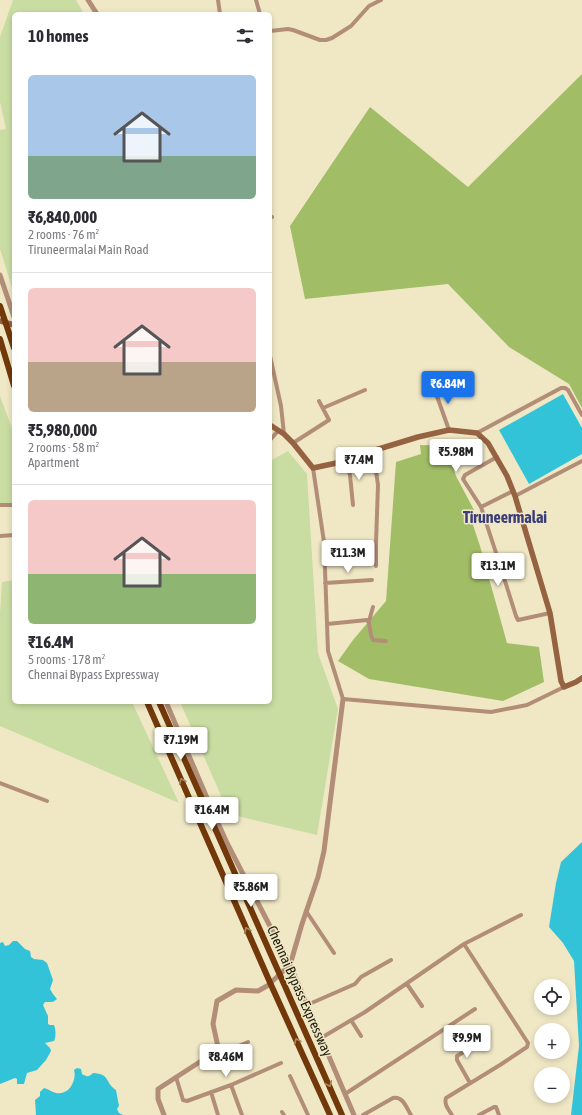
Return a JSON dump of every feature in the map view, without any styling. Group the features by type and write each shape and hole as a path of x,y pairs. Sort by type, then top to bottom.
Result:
{"highway":[{"path":"0,306 2,318 12,328"},
{"path":"0,339 12,379"},
{"name":"Chennai Bypass Expressway","path":"148,704 330,1115"},
{"name":"Chennai Bypass Expressway","path":"159,704 210,812 273,960 342,1115"}],"main road":[{"path":"0,324 12,328"},
{"path":"272,426 293,443 313,468 346,461 369,452 418,437 449,430 477,433 488,442 507,476 514,493 550,613 561,681 564,687 582,678"}],"street":[{"path":"88,0 96,12"},
{"path":"218,0 220,12"},
{"path":"256,0 259,12"},
{"path":"272,31 288,29 320,40 326,40 351,26 369,6 381,0"},
{"path":"0,275 12,311"},
{"path":"272,365 281,406 281,433 272,439"},
{"path":"433,385 449,430"},
{"path":"477,433 561,388 568,390 582,415"},
{"path":"323,408 365,390"},
{"path":"293,443 329,420 319,400"},
{"path":"369,452 376,471 378,485 376,566"},
{"path":"497,457 464,476 463,479 481,507 518,620 550,613"},
{"path":"346,461 350,475 353,504"},
{"path":"481,507 582,461"},
{"path":"248,1042 227,1051 218,1047 212,1024 217,1001 236,990 258,991 268,986 290,965 318,877 324,851 344,699 328,651 324,542 313,468"},
{"path":"0,505 12,506"},
{"path":"0,536 12,535"},
{"path":"324,553 346,550 376,543"},
{"path":"325,583 372,580"},
{"path":"373,608 368,621 371,635 373,640 386,641"},
{"path":"327,624 368,621"},
{"path":"344,699 491,712 527,705 564,687"},
{"path":"167,704 210,812"},
{"path":"0,783 47,801"},
{"path":"224,844 290,965 354,1115"},
{"path":"306,911 334,953"},
{"path":"321,1038 407,984 464,944 521,915"},
{"path":"452,1115 446,1105 446,1098 500,1065 528,1045 464,944"},
{"path":"307,1005 355,984 361,977 391,960"},
{"path":"407,984 422,1006"},
{"path":"345,1094 476,1009"},
{"path":"351,1020 361,1036"},
{"path":"470,1083 457,1056 484,1040"},
{"path":"164,1115 158,1099 158,1089 212,1054 218,1047"},
{"path":"176,1078 183,1100 187,1101 231,1085 281,1063"},
{"path":"290,1076 308,1115"},
{"path":"231,1085 242,1115"},
{"path":"211,1092 218,1115"},
{"path":"363,1115 397,1097 401,1099 411,1115"},
{"path":"478,1115 494,1107 498,1110 499,1115"}],"green space":[{"path":"13,0 76,0 83,12 12,12 12,288 0,249 0,130 6,129 0,102 0,37"},
{"path":"582,74 582,408 569,384 509,347 448,284 305,299 290,226 370,107 468,187"},
{"path":"0,396 12,429 12,503 0,503"},
{"path":"420,445 452,446 450,458 456,476 474,510 472,522 507,643 539,647 544,682 503,701 369,679 338,661 353,640 386,601 396,462 421,454"},
{"path":"288,451 307,474 318,653 338,709 317,835 229,814 181,704 272,704 272,460"},
{"path":"12,580 12,704 133,704 179,803 0,726 0,614 2,582"}],"water":[{"path":"563,394 582,428 582,454 529,484 499,430"},
{"path":"582,842 582,1115 571,1115 579,1046 574,961 563,943 549,927 561,862"},
{"path":"13,941 17,941 25,949 30,951 31,957 34,959 43,960 47,963 53,980 50,989 57,999 53,1002 45,1002 43,1005 48,1016 48,1024 54,1025 55,1035 54,1041 45,1043 51,1051 46,1060 37,1070 27,1073 24,1084 17,1084 17,1079 15,1078 0,1084 0,943 3,942 5,946 9,945"},
{"path":"77,1068 81,1069 82,1074 85,1076 89,1076 93,1073 105,1077 116,1090 119,1106 117,1109 119,1113 123,1115 36,1115 35,1100 40,1096 40,1092 44,1088 56,1093 65,1092 73,1082 75,1074 74,1070"}],"district":[{"name":"Tiruneermalai","path":"505,517"}]}
